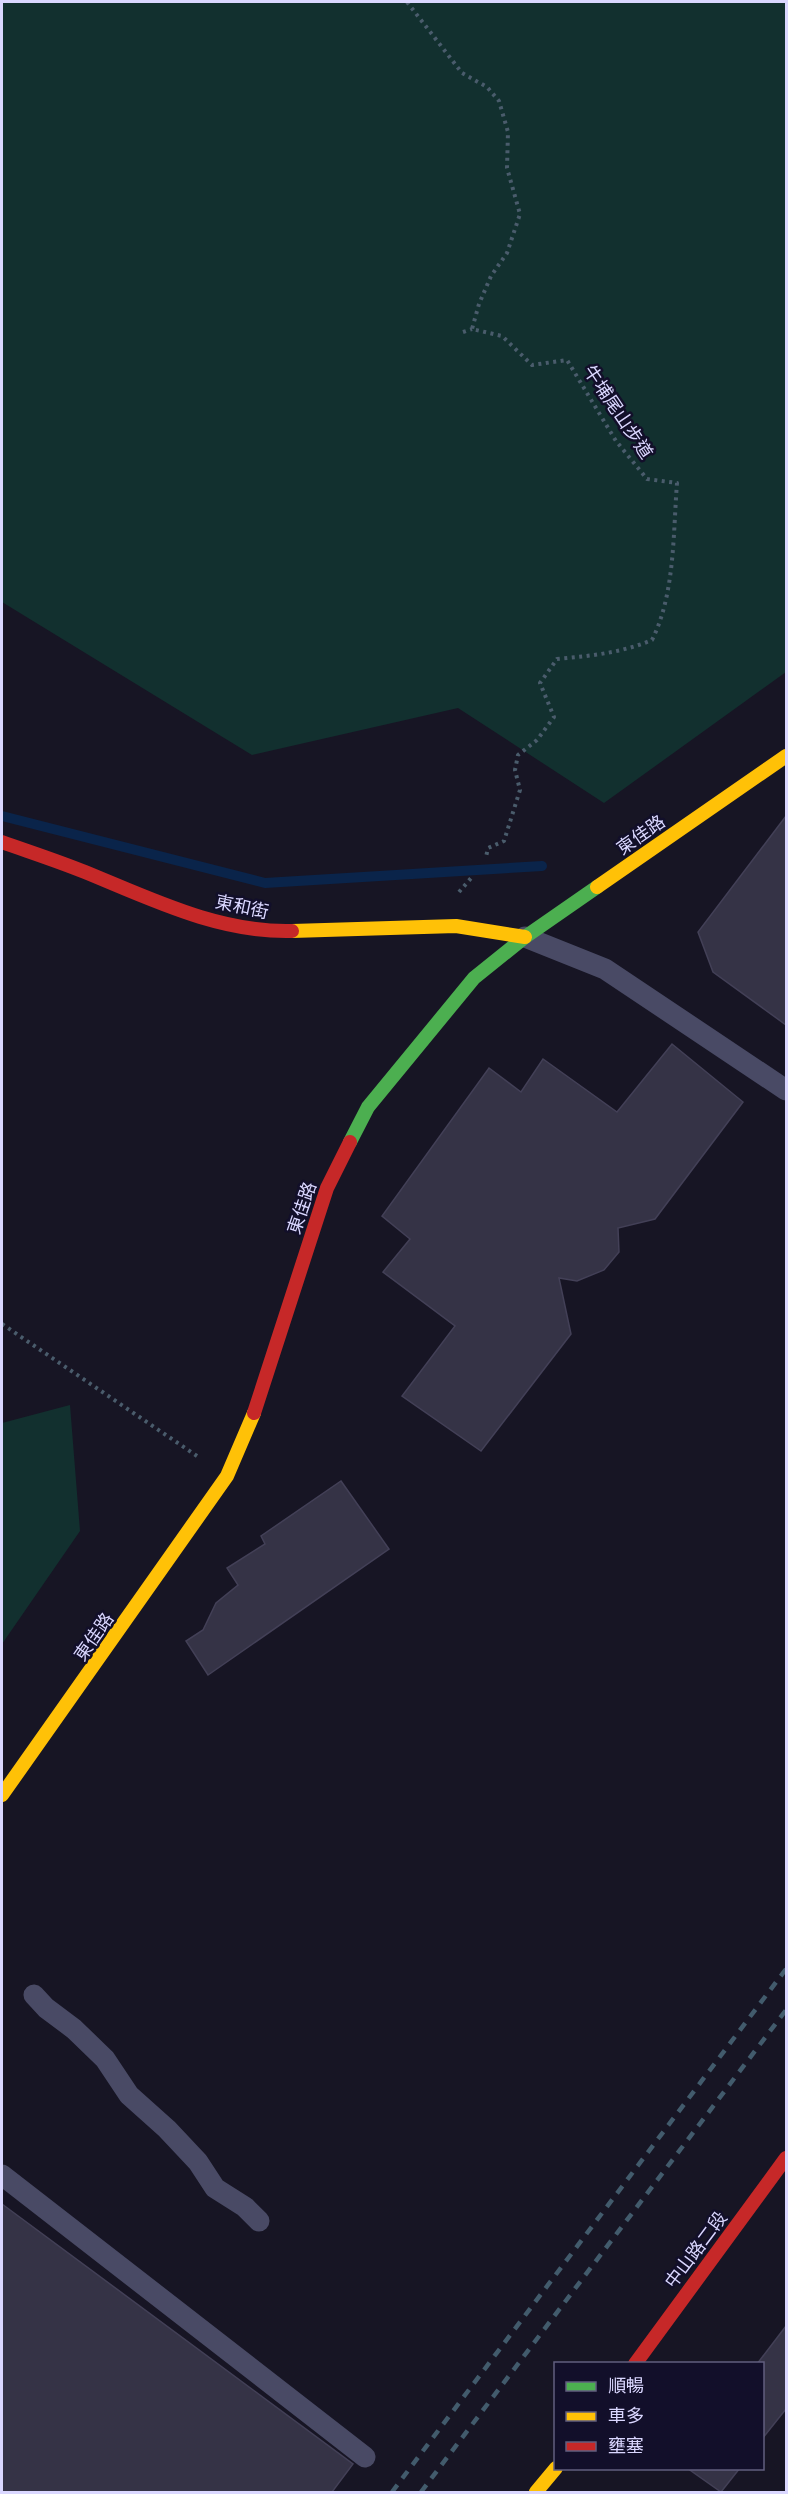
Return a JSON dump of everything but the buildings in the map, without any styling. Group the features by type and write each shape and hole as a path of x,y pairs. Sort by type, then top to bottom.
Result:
{"street":[{"name":"東佳路","path":"2,1795 227,1476 253,1417 327,1188 368,1107 474,978 525,937 786,756"},
{"name":"東和街","path":"2,842 83,871 175,910 261,932 456,926 525,937"},
{"name":"中山路二段","path":"635,2362 786,2158"},
{"path":"536,2493 554,2469"}],"lane":[{"path":"525,937 605,969 786,1090"},
{"path":"34,1995 105,2059 129,2095 175,2137 198,2162 215,2188 245,2207 259,2221"},
{"path":"2,2175 365,2457"}],"path":[{"path":"406,2 462,73 487,87 499,101 508,132 507,168 520,214 507,253 491,276 479,304 472,329 463,332"},
{"name":"牛埔尾山步道","path":"472,329 502,336 532,365 567,360 616,441 647,479 677,483 669,594 663,617 652,640 632,648 600,655 557,659 540,683 554,717 537,740 518,755 514,770 520,790 517,800 504,841 488,848 486,857"},
{"path":"2,1324 227,1476"}],"green space":[{"path":"2,2 786,2 786,672 604,803 458,708 252,755 2,602"},
{"path":"70,1405 80,1531 2,1644 2,1423"}],"waterway":[{"path":"2,816 265,883 542,866"}],"railway":[{"path":"392,2492 786,1969"},
{"path":"421,2492 786,2010"}],"traffic: fast":[{"path":"350,1142 368,1107 474,978 525,937 597,887"}],"traffic: slow":[{"path":"597,887 786,756"},
{"path":"292,931 456,926 525,937"},
{"path":"2,1795 227,1476 254,1413"},
{"path":"536,2492 554,2470"}],"traffic: jam":[{"path":"2,842 75,868 160,903 212,920 265,930 292,931"},
{"path":"254,1413 327,1188 350,1142"},
{"path":"636,2362 786,2158"}]}
